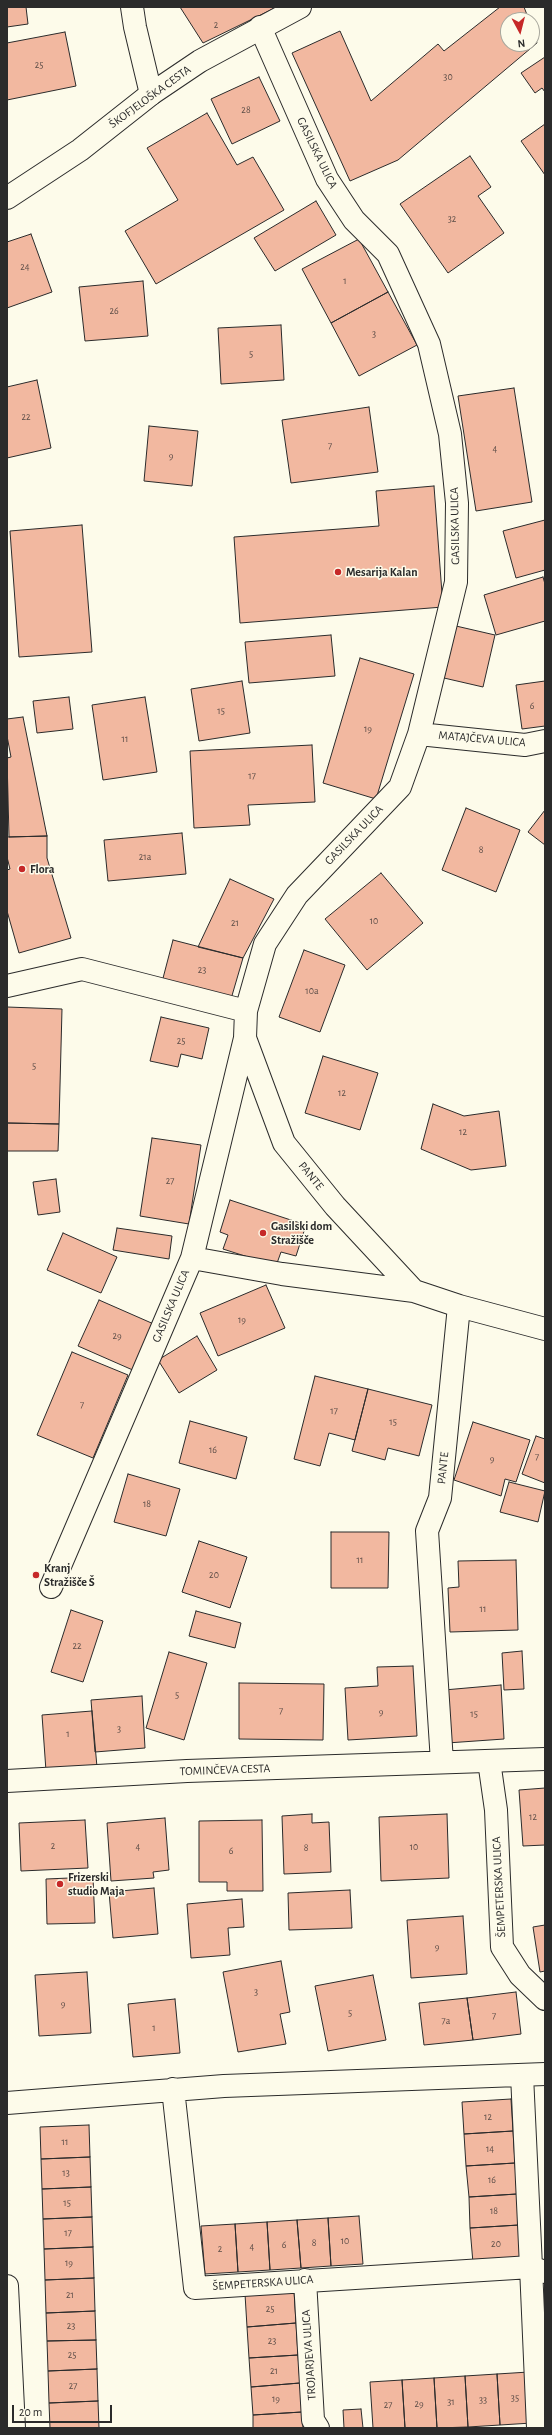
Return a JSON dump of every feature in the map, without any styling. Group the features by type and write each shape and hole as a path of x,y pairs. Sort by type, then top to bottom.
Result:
{"street":[{"path":"132,7 134,27 151,94"},
{"name":"ŠKOFJELOŠKA CESTA","path":"7,198 80,150 151,94 200,61 260,27 300,7"},
{"name":"GASILSKA ULICA","path":"51,1587 192,1258 245,1038 246,1011 265,944 297,895 400,787 420,734 456,582 457,503 450,434 429,344 388,254 354,220 327,179 260,27"},
{"name":"MATAJČEVA ULICA","path":"420,734 524,745 545,741"},
{"path":"7,986 82,969 246,1011"},
{"name":"PANTE","path":"245,1038 284,1143 335,1206 414,1291"},
{"name":"PANTE","path":"192,1258 282,1274 414,1291 459,1306 545,1329"},
{"name":"PANTE","path":"442,1762 427,1531 440,1498 459,1306"},
{"name":"TOMINČEVA CESTA","path":"7,1781 187,1771 545,1759"},
{"name":"ŠEMPETERSKA ULICA","path":"489,1761 496,1810 502,1947 520,1975 545,1998"},
{"path":"7,2103 173,2090 545,2074"},
{"path":"522,2075 538,2270 538,2428"},
{"name":"ŠEMPETERSKA ULICA","path":"173,2090 195,2288 305,2280 538,2270"},
{"name":"TROJARJEVA ULICA","path":"305,2280 313,2420 318,2428"},
{"path":"7,2286 14,2428"}],"building":[{"path":"7,7 26,7 28,24 7,27"},
{"path":"180,7 277,7 203,43"},
{"path":"500,7 524,7 526,12 500,12 500,52 526,52 398,160 350,181 292,53 340,31 371,101 438,44 444,51"},
{"path":"65,32 76,86 7,100 7,43"},
{"path":"545,57 545,92 542,88 535,93 521,73"},
{"path":"259,77 280,121 232,144 211,99"},
{"path":"207,113 237,165 253,157 284,210 156,284 125,231 178,200 147,148"},
{"path":"545,124 545,175 521,141"},
{"path":"470,156 491,187 478,196 504,233 448,273 400,204"},
{"path":"316,201 336,235 275,271 254,238"},
{"path":"31,234 52,292 7,308 7,242"},
{"path":"359,239 388,292 331,323 302,269"},
{"path":"143,281 148,336 85,341 79,287"},
{"path":"388,292 417,345 359,376 331,323"},
{"path":"281,325 284,380 221,384 218,328"},
{"path":"37,380 51,448 7,458 7,387"},
{"path":"514,388 532,502 476,511 458,396"},
{"path":"369,407 378,472 291,483 282,420"},
{"path":"149,426 198,431 192,486 144,481"},
{"name":"Mesarija Kalan","path":"434,486 443,607 240,623 234,537 379,526 376,491"},
{"path":"545,520 545,570 516,578 503,531"},
{"path":"82,525 92,652 19,657 10,531"},
{"path":"543,577 545,584 545,621 496,635 484,595"},
{"path":"456,626 495,635 483,687 444,678"},
{"path":"331,635 335,676 249,683 245,642"},
{"path":"360,658 414,674 376,799 323,783"},
{"path":"242,681 250,733 199,741 191,689"},
{"path":"545,681 545,726 522,729 516,685"},
{"path":"69,697 73,729 37,733 33,701"},
{"path":"145,697 157,772 103,780 92,705"},
{"path":"23,717 47,836 9,837 7,758 11,757 7,736 7,719"},
{"path":"312,745 315,802 248,805 250,825 194,828 190,751"},
{"path":"466,808 520,830 496,892 442,870"},
{"path":"545,810 545,845 528,832"},
{"path":"182,833 186,874 108,881 104,840"},
{"path":"47,836 47,858 71,938 19,953 7,911 7,870 10,869 7,857 7,837"},
{"path":"381,873 423,923 367,970 325,919"},
{"path":"230,879 274,899 243,958 198,947"},
{"path":"173,940 243,958 231,999 162,982"},
{"path":"304,950 345,965 320,1032 279,1017"},
{"path":"7,1007 62,1009 59,1124 7,1123"},
{"path":"161,1017 209,1028 202,1059 181,1054 178,1067 150,1061"},
{"path":"323,1056 378,1073 360,1130 305,1113"},
{"path":"433,1104 464,1116 499,1111 506,1166 471,1170 421,1149"},
{"path":"7,1123 59,1124 58,1151 7,1151"},
{"path":"152,1138 201,1145 189,1224 140,1216"},
{"path":"56,1179 60,1212 38,1215 33,1182"},
{"name":"Gasilski dom Stražišče","path":"230,1200 306,1225 296,1256 281,1252 276,1266 223,1249 228,1235 220,1232"},
{"path":"117,1228 172,1236 169,1259 113,1250"},
{"path":"63,1233 117,1257 101,1293 47,1270"},
{"path":"266,1285 285,1328 218,1356 200,1313"},
{"path":"99,1300 156,1325 135,1371 78,1346"},
{"path":"197,1336 217,1370 179,1393 158,1360"},
{"path":"72,1352 128,1375 93,1458 37,1435"},
{"path":"315,1376 368,1389 355,1440 329,1433 320,1466 294,1459"},
{"path":"368,1389 432,1405 419,1456 388,1448 385,1460 352,1451"},
{"path":"190,1421 247,1437 236,1479 179,1463"},
{"path":"473,1422 530,1440 516,1482 505,1479 501,1496 454,1480"},
{"path":"536,1436 545,1439 545,1483 522,1474"},
{"path":"128,1474 180,1489 166,1536 114,1522"},
{"path":"509,1482 545,1491 538,1522 500,1512"},
{"path":"331,1532 389,1532 388,1588 331,1588"},
{"path":"199,1541 247,1557 230,1608 182,1592"},
{"path":"516,1560 518,1630 450,1632 448,1588 459,1587 458,1561"},
{"path":"71,1610 103,1621 83,1682 51,1672"},
{"path":"196,1611 241,1623 235,1648 189,1636"},
{"path":"522,1651 524,1689 504,1690 502,1653"},
{"path":"169,1652 207,1663 184,1740 146,1728"},
{"path":"413,1666 417,1736 348,1740 345,1688 378,1686 377,1667"},
{"path":"239,1683 324,1684 323,1740 239,1739"},
{"path":"501,1685 504,1739 447,1743 444,1690"},
{"path":"142,1696 145,1748 95,1752 91,1700"},
{"path":"92,1711 97,1767 46,1771 42,1715"},
{"path":"545,1788 545,1845 523,1846 519,1790"},
{"path":"312,1814 312,1823 329,1822 331,1872 284,1874 282,1816"},
{"path":"447,1814 449,1878 381,1881 379,1817"},
{"path":"165,1818 169,1870 153,1872 154,1878 111,1881 107,1823"},
{"path":"85,1820 88,1868 21,1871 19,1823"},
{"path":"262,1820 263,1891 227,1891 227,1882 199,1882 199,1821"},
{"path":"93,1877 95,1923 47,1924 46,1879"},
{"path":"154,1888 158,1934 113,1938 109,1892"},
{"path":"350,1890 352,1928 289,1930 288,1893"},
{"path":"242,1899 244,1927 228,1928 230,1955 191,1958 187,1904"},
{"path":"463,1916 467,1974 411,1978 407,1920"},
{"path":"545,1925 545,1971 540,1972 533,1927"},
{"path":"281,1961 290,2012 280,2014 286,2044 238,2052 223,1972"},
{"path":"87,1972 91,2033 39,2036 35,1975"},
{"path":"373,1975 386,2040 328,2051 315,1986"},
{"path":"516,1992 521,2034 473,2040 467,1998"},
{"path":"467,1998 473,2040 424,2045 419,2003"},
{"path":"175,1999 180,2053 133,2057 128,2004"},
{"path":"511,2099 513,2131 464,2134 462,2102"},
{"path":"89,2125 90,2157 41,2159 40,2127"},
{"path":"513,2131 515,2163 466,2166 464,2134"},
{"path":"90,2157 91,2187 42,2189 41,2159"},
{"path":"515,2163 517,2194 469,2197 466,2166"},
{"path":"91,2187 92,2217 43,2219 42,2189"},
{"path":"517,2194 519,2225 470,2228 469,2197"},
{"path":"359,2216 363,2264 331,2266 328,2218"},
{"path":"92,2217 93,2247 44,2249 43,2219"},
{"path":"328,2218 331,2266 301,2268 297,2220"},
{"path":"297,2220 301,2268 270,2270 267,2222"},
{"path":"267,2222 270,2270 238,2272 235,2224"},
{"path":"235,2224 238,2272 205,2274 201,2226"},
{"path":"519,2225 521,2260 473,2263 470,2228"},
{"path":"93,2247 94,2278 45,2280 44,2249"},
{"path":"94,2278 95,2311 46,2313 45,2280"},
{"path":"294,2291 296,2323 247,2327 245,2294"},
{"path":"95,2311 96,2340 47,2341 46,2313"},
{"path":"296,2323 298,2355 249,2358 247,2327"},
{"path":"96,2340 97,2369 48,2371 47,2341"},
{"path":"298,2355 300,2383 251,2387 249,2358"},
{"path":"97,2369 98,2401 49,2403 48,2371"},
{"path":"529,2372 532,2423 500,2425 497,2374"},
{"path":"497,2374 500,2425 468,2427 465,2376"},
{"path":"465,2376 468,2427 437,2428 434,2378"},
{"path":"434,2378 437,2428 405,2428 402,2380"},
{"path":"402,2380 405,2428 373,2428 370,2382"},
{"path":"300,2383 302,2412 253,2415 251,2387"},
{"path":"98,2401 99,2428 50,2428 49,2403"},
{"path":"361,2409 363,2428 344,2428 343,2410"},
{"path":"302,2412 303,2428 253,2428 253,2415"}],"place":[{"name":"Mesarija Kalan","path":"338,572"},
{"name":"Flora","path":"22,869"},
{"name":"Gasilski dom Stražišče","path":"263,1233"},
{"name":"Kranj Stražišče Š","path":"36,1575"},
{"name":"Frizerski studio Maja","path":"60,1884"}]}
